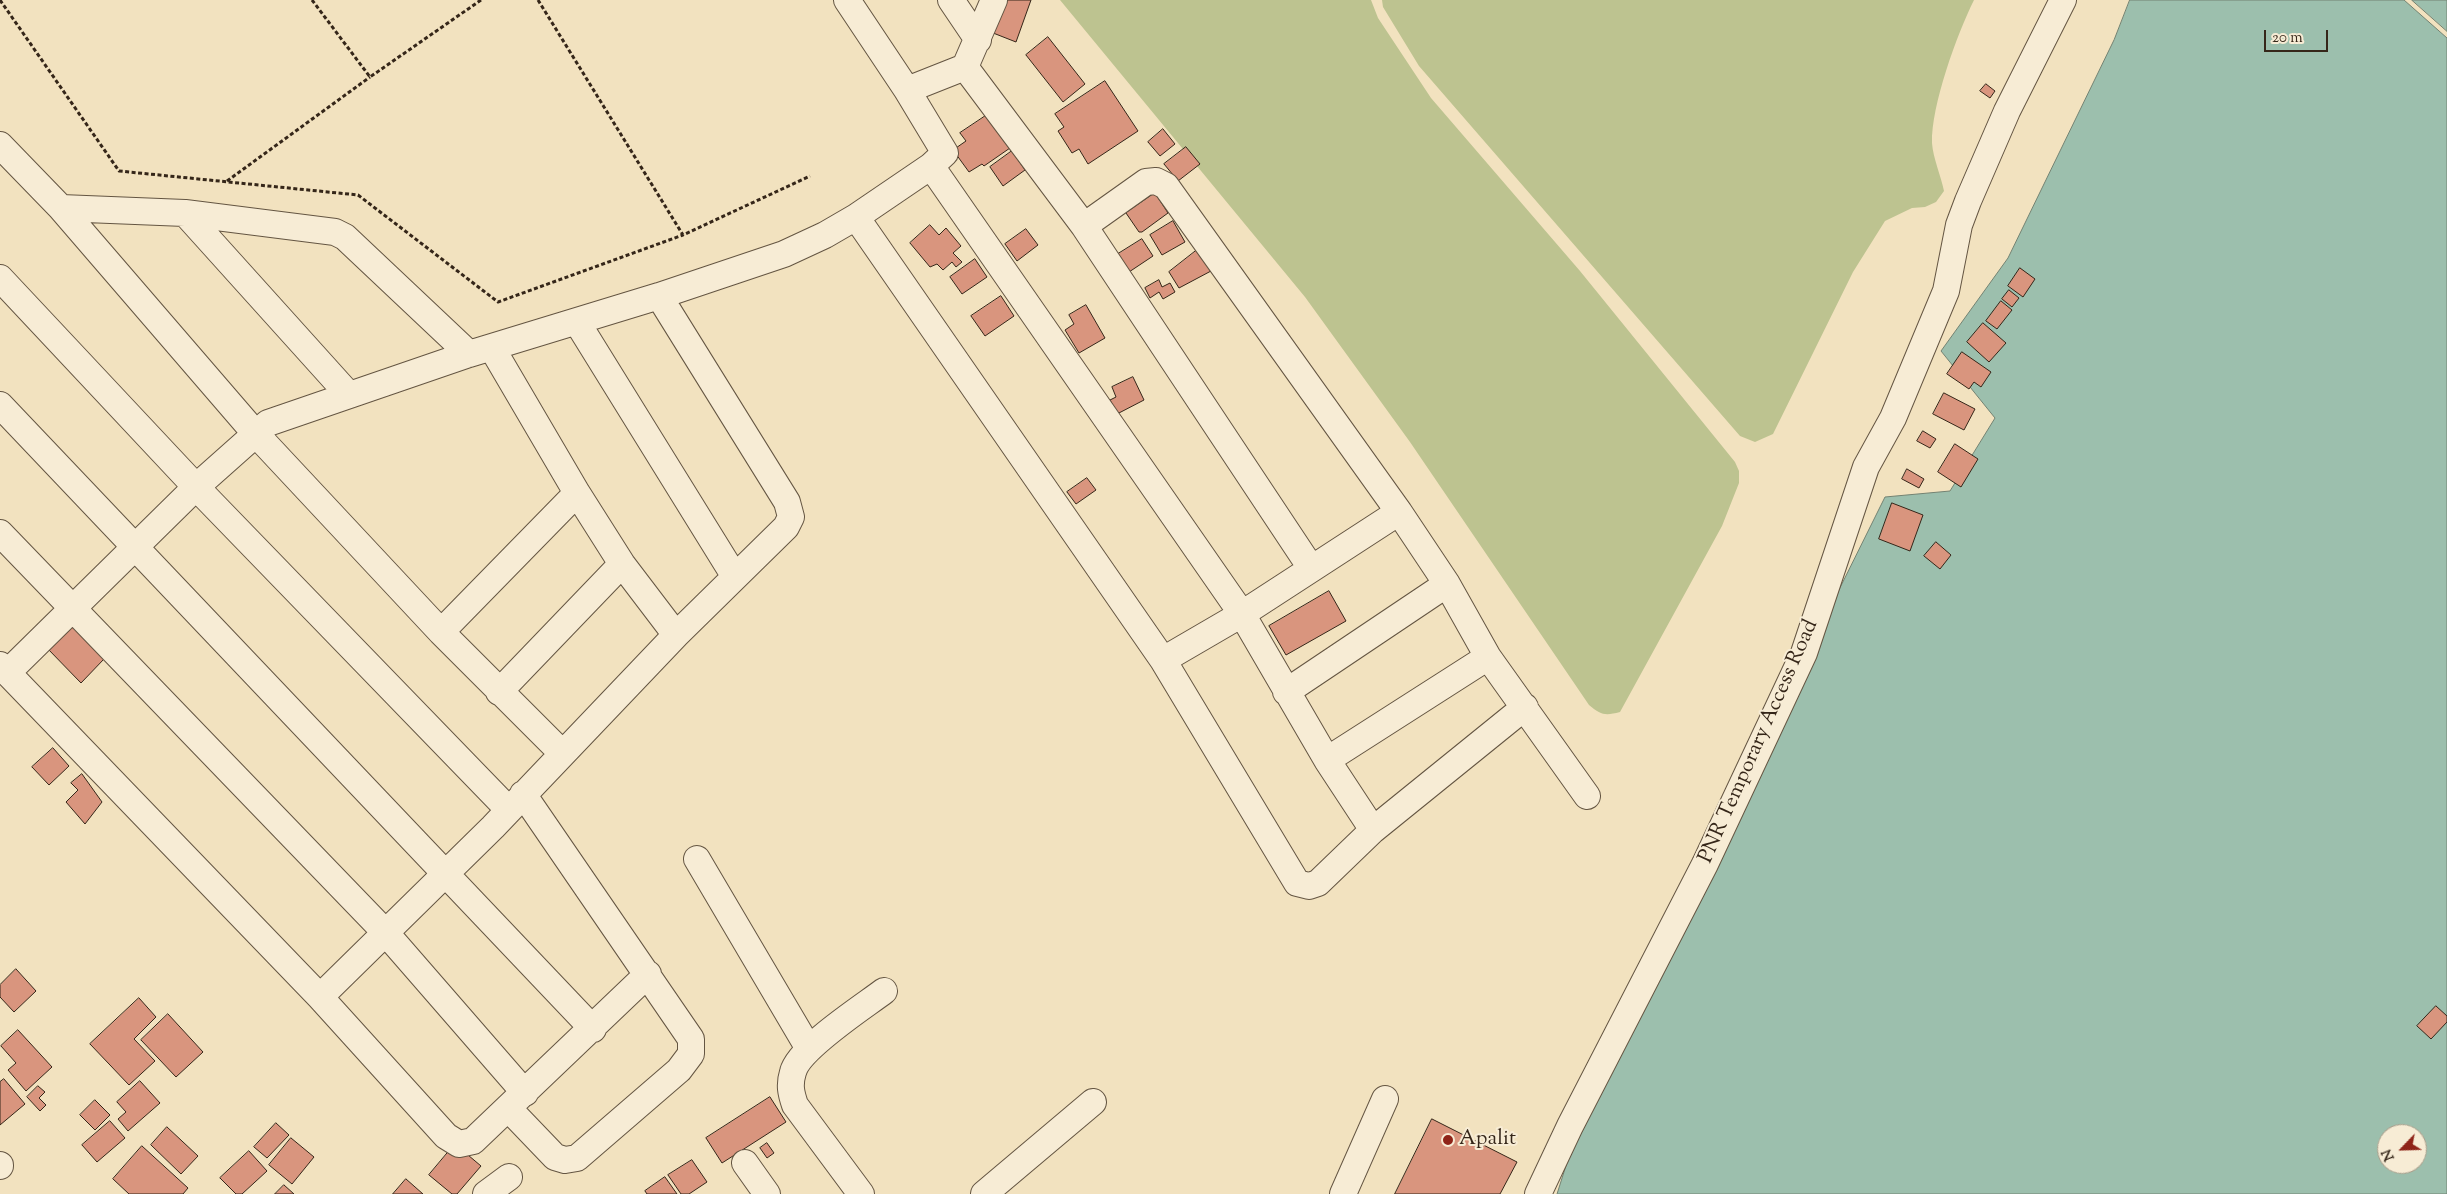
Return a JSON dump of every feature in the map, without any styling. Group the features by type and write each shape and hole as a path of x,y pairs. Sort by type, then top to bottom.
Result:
{"street":[{"path":"648,974 593,1029 473,1141 459,1144 446,1136 320,997 4,669 73,608 196,487 268,423 480,351 659,296 784,254 825,236 932,166 945,153 907,90 847,0"},
{"path":"951,0 978,40"},
{"path":"907,90 965,67 994,0"},
{"name":"PNR Temporary Access Road","path":"1538,1194 1570,1126 1706,864 1804,653 1866,467 1893,418 1909,402 1946,291 1959,225 1968,201 2007,111 2063,0"},
{"path":"965,67 1084,226 1311,568"},
{"path":"0,145 62,208 255,433 441,632 562,753"},
{"path":"932,166 1242,614 1327,760 1373,830"},
{"path":"1084,226 1146,182 1156,181 1166,186 1398,512 1447,584 1488,657 1587,796"},
{"path":"62,208 185,212 335,232 345,237 480,351 622,564 676,635"},
{"path":"185,212 349,395"},
{"path":"856,217 1163,660 1298,883 1309,886 1318,883 1373,830 1525,707"},
{"path":"0,278 196,487 515,802 648,974 691,1039 691,1054 679,1070 577,1158 565,1160 555,1157 516,1100 385,932 0,533"},
{"path":"320,997 493,827 676,635 786,527 791,517 787,502 659,296"},
{"path":"577,322 736,577"},
{"path":"0,405 593,1029"},
{"path":"441,632 576,493"},
{"path":"1163,660 1242,614 1398,512"},
{"path":"499,692 622,564"},
{"path":"1286,692 1447,584"},
{"path":"1327,760 1488,657"},
{"path":"697,859 809,1049"},
{"path":"861,1194 795,1105 789,1088 793,1070 809,1049 884,990"},
{"path":"1343,1194 1385,1100"},
{"path":"984,1194 1093,1102"},
{"path":"745,1163 767,1194"},
{"path":"486,1194 509,1177"}],"path":[{"path":"0,0 120,171 358,195 498,302 683,235 810,176"},
{"path":"312,0 370,76"},
{"path":"227,181 370,76 481,0"},
{"path":"538,0 683,235"}],"green space":[{"path":"1060,0 1371,0 1378,18 1431,98 1580,271 1735,462 1739,471 1739,483 1722,526 1620,712 1603,714 1589,705 1410,442 1305,297"},
{"path":"1382,0 1974,0 1946,70 1933,128 1932,143 1935,161 1944,191 1936,202 1925,207 1912,208 1885,221 1853,272 1773,434 1755,442 1740,436 1419,66 1383,7"}],"shaded area":[{"path":"2130,0 2404,0 2447,38 2447,1194 1557,1194 1615,1011 1765,739 1885,497 1950,491 1995,418 1941,351 2008,258 2114,40"},
{"path":"2412,0 2447,0 2447,31"}],"building":[{"path":"999,0 1031,0 1016,42 988,31"},
{"path":"1048,37 1085,84 1063,102 1026,55"},
{"path":"1105,81 1138,131 1088,164 1079,149 1072,153 1058,131 1064,127 1055,114"},
{"path":"1986,84 1995,91 1990,98 1980,91"},
{"path":"987,115 1010,148 984,166 982,164 969,172 953,150 966,141 960,133"},
{"path":"1163,129 1175,144 1160,156 1148,142"},
{"path":"1186,147 1200,164 1178,181 1164,164"},
{"path":"1012,151 1025,170 1003,186 990,167"},
{"path":"1155,193 1168,213 1142,232 1139,232 1126,213"},
{"path":"1173,221 1185,242 1162,255 1150,235"},
{"path":"930,225 939,235 946,228 961,246 953,253 962,262 956,267 952,262 943,270 937,264 930,267 910,243"},
{"path":"1026,229 1038,245 1017,261 1005,244"},
{"path":"1142,239 1153,256 1129,272 1118,254"},
{"path":"1197,250 1211,271 1179,288 1169,272"},
{"path":"975,259 987,277 962,294 950,277"},
{"path":"2020,268 2035,279 2023,297 2008,286"},
{"path":"1159,280 1162,287 1170,283 1175,292 1163,299 1159,292 1150,298 1145,288"},
{"path":"2009,290 2019,298 2012,307 2002,299"},
{"path":"1001,296 1014,316 985,336 971,316"},
{"path":"2001,301 2012,310 1997,329 1986,321"},
{"path":"1086,305 1105,338 1079,353 1065,330 1074,324 1069,315"},
{"path":"1983,323 2006,343 1989,362 1967,342"},
{"path":"1962,352 1991,372 1981,387 1974,382 1969,389 1947,374"},
{"path":"1133,377 1144,400 1117,414 1110,400 1116,397 1112,387"},
{"path":"1944,393 1975,409 1964,430 1933,414"},
{"path":"1923,431 1936,439 1930,448 1917,441"},
{"path":"1955,444 1978,459 1961,487 1938,472"},
{"path":"1907,469 1924,479 1919,488 1902,479"},
{"path":"1087,478 1096,490 1076,504 1067,492"},
{"path":"1892,503 1923,515 1910,551 1879,539"},
{"path":"1936,542 1951,555 1940,569 1924,556"},
{"path":"1329,591 1346,621 1286,655 1269,626"},
{"path":"70,625 104,659 81,683 47,648"},
{"path":"53,748 69,766 49,785 32,767"},
{"path":"82,774 102,802 85,824 66,802 78,790 71,783"},
{"path":"16,969 36,991 14,1012 0,997 0,985"},
{"path":"139,998 156,1017 134,1039 155,1061 129,1085 90,1044"},
{"path":"2436,1006 2447,1016 2447,1022 2431,1039 2417,1026"},
{"path":"168,1014 203,1052 176,1077 141,1040"},
{"path":"18,1030 52,1067 26,1091 8,1070 16,1063 1,1046"},
{"path":"4,1079 25,1104 0,1125 0,1082"},
{"path":"140,1081 160,1103 128,1131 118,1119 126,1112 117,1102"},
{"path":"38,1086 45,1092 39,1098 46,1105 40,1111 27,1097"},
{"path":"770,1097 786,1122 722,1163 706,1138"},
{"path":"95,1100 110,1115 95,1130 80,1115"},
{"name":"Apalit","path":"1432,1119 1517,1162 1500,1194 1395,1194"},
{"path":"110,1121 125,1138 97,1162 82,1145"},
{"path":"276,1123 289,1135 267,1158 254,1147"},
{"path":"167,1127 198,1156 181,1174 151,1145"},
{"path":"291,1138 314,1157 292,1184 269,1165"},
{"path":"767,1143 774,1153 767,1158 760,1148"},
{"path":"455,1144 481,1166 457,1194 452,1194 429,1175"},
{"path":"142,1146 188,1188 183,1194 129,1194 113,1179"},
{"path":"249,1151 267,1171 242,1194 236,1194 220,1178"},
{"path":"692,1160 707,1182 689,1194 681,1194 668,1175"},
{"path":"665,1177 677,1194 647,1194 645,1191"},
{"path":"406,1179 423,1194 393,1194"},
{"path":"284,1185 294,1194 275,1194"}],"place":[{"name":"Apalit","path":"1448,1140"}]}
